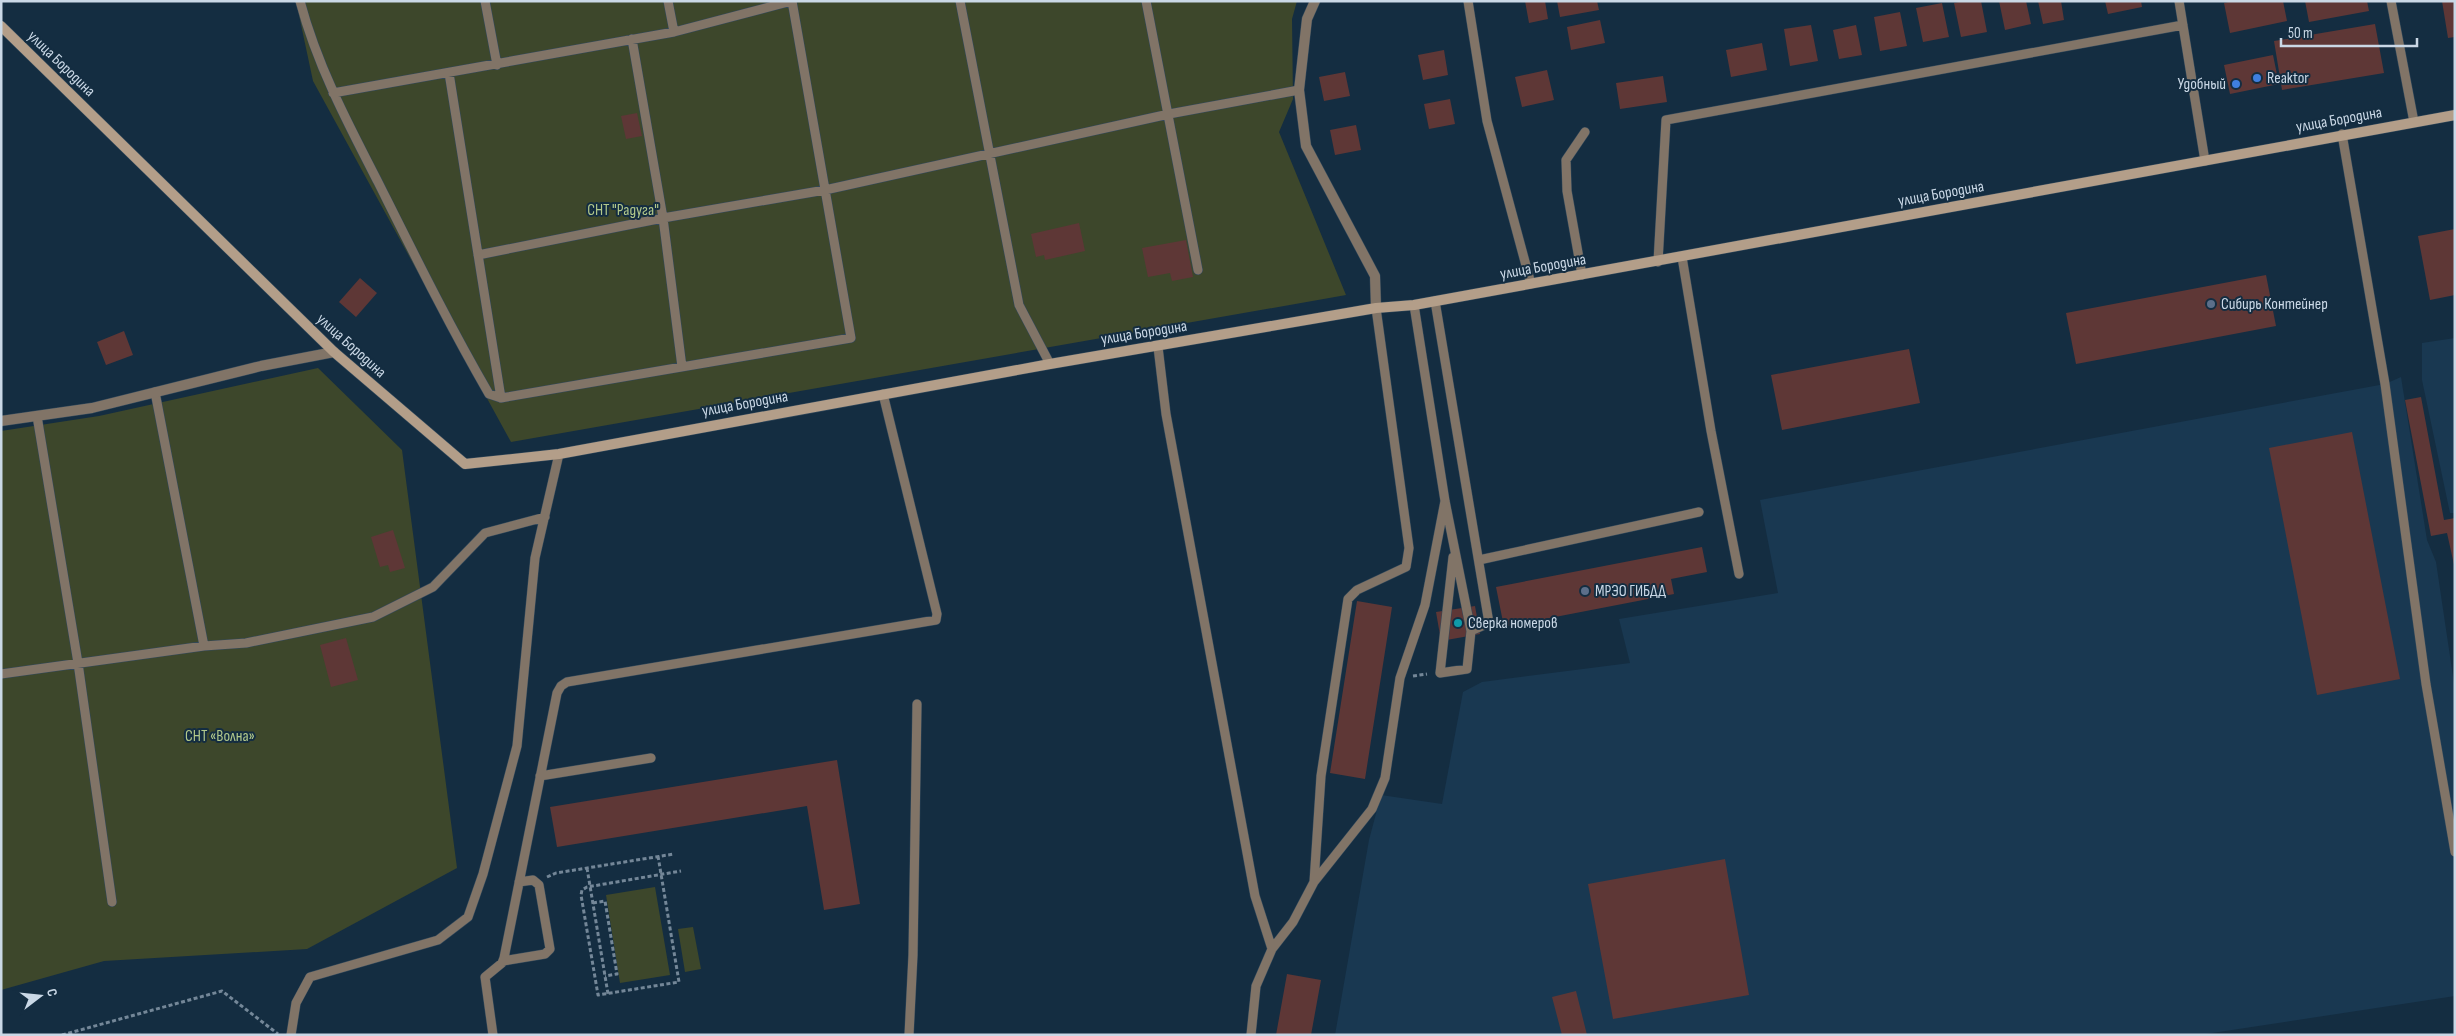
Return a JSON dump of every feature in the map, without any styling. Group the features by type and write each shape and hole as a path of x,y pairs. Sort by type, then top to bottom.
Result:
{"main road":[{"name":"улица Бородина","path":"1,26 334,352 465,464 559,454 1050,364 1158,347 1376,308 1414,305 1658,262 2342,134 2455,115"}],"street":[{"path":"1315,1 1307,19 1299,90 1306,146 1375,276 1376,308"},
{"path":"1,421 92,408 261,366 334,352"}],"lane":[{"path":"300,1 307,28 333,93 448,324 489,394 502,398 851,338 792,1 674,32 333,93"},
{"path":"485,1 497,65"},
{"path":"668,1 674,32"},
{"path":"960,1 1018,305 1050,364"},
{"path":"1146,1 1198,270"},
{"path":"1468,1 1487,121 1531,284"},
{"path":"2179,1 2205,161"},
{"path":"2391,1 2414,122"},
{"path":"1658,262 1666,120 2183,25"},
{"path":"632,39 663,218 682,368"},
{"path":"449,73 502,398"},
{"path":"478,255 663,218 825,190 1169,114 1299,90"},
{"path":"1582,275 1567,191 1566,160 1586,132"},
{"path":"2342,134 2385,384 2426,684 2455,852"},
{"path":"1682,257 1711,431 1739,574"},
{"path":"1435,301 1489,623 1471,631"},
{"path":"1414,305 1445,501 1471,631 1467,669 1440,672 1454,550"},
{"path":"1314,882 1321,776 1348,599 1357,590 1406,566 1409,548 1376,308"},
{"path":"1158,347 1166,414 1253,886 1272,949"},
{"path":"155,392 204,646"},
{"path":"503,961 557,693 561,686 567,682 936,620 937,614 884,394"},
{"path":"37,416 78,663 112,902"},
{"path":"291,1035 296,1003 310,977 438,940 468,916 483,874 517,746 535,558 559,454"},
{"path":"1251,1035 1256,986 1272,949 1293,922 1314,882 1372,809 1385,778 1400,678 1425,605 1445,501"},
{"path":"1479,560 1699,512"},
{"path":"1,674 204,646 246,643 373,618 433,587 484,533 545,517"},
{"path":"909,1035 913,946 917,704"},
{"path":"540,776 651,758"},
{"path":"493,1035 484,980 487,974 503,961 548,953 537,881 519,882"}],"path":[{"path":"1400,678 1440,672"},
{"path":"537,881 556,873 674,854"},
{"path":"658,856 661,874 679,982 598,996 581,895 582,890 590,886 661,874 681,871"},
{"path":"587,868 608,994"},
{"path":"592,903 605,901 617,974 605,976"},
{"path":"62,1035 222,991 278,1035"}],"shaded area":[{"path":"2455,338 2455,513 2450,513 2422,380 2422,343"},
{"path":"2401,377 2427,540 2436,562 2455,690 2455,996 2199,1035 1335,1035 1369,840 1381,795 1442,804 1463,692 1482,682 1630,663 1619,619 1778,593 1760,500 2385,384"}],"green space":[{"name":"СНТ \"Радуга\"","path":"296,1 1297,1 1292,19 1293,99 1279,132 1346,295 511,442 313,81"},
{"name":"СНТ «Волна»","path":"318,368 402,450 457,868 307,949 104,961 1,990 1,431 99,416"},
{"path":"655,887 670,975 620,983 606,895"},
{"path":"693,927 701,969 685,972 678,929"}],"building":[{"path":"1525,1 1545,1 1548,19 1529,23"},
{"path":"1557,1 1597,1 1599,10 1560,17"},
{"path":"1981,1 1987,32 1961,37 1954,3"},
{"path":"1999,1 2026,1 2031,24 2005,30"},
{"path":"2038,1 2061,1 2064,20 2043,24"},
{"path":"2105,1 2141,1 2142,7 2108,14"},
{"path":"2233,1 2283,1 2287,21 2230,33 2224,3"},
{"path":"2305,1 2367,1 2369,11 2309,22"},
{"path":"2442,1 2455,1 2455,37 2448,38"},
{"path":"1942,3 1949,37 1923,42 1916,8"},
{"path":"1900,12 1907,46 1880,51 1874,17"},
{"path":"1600,20 1605,43 1571,50 1567,27"},
{"path":"2375,24 2384,73 2282,90 2274,41"},
{"path":"1811,25 1818,61 1790,66 1784,29"},
{"path":"1856,25 1862,55 1839,59 1833,30"},
{"path":"1762,43 1767,70 1731,77 1726,50"},
{"path":"1444,50 1448,75 1423,80 1418,55"},
{"path":"2273,55 2279,84 2230,94 2224,65"},
{"path":"1547,70 1554,100 1522,107 1515,77"},
{"path":"1345,72 1350,96 1324,101 1319,77"},
{"path":"1663,76 1667,102 1620,109 1616,83"},
{"path":"1450,99 1455,124 1429,129 1424,104"},
{"path":"637,113 642,136 626,139 621,116"},
{"path":"1356,125 1361,150 1335,155 1330,130"},
{"path":"1079,223 1085,251 1045,260 1044,255 1036,257 1031,234"},
{"path":"2455,229 2455,295 2430,300 2418,236"},
{"path":"1186,240 1193,277 1172,281 1170,273 1148,277 1142,248"},
{"path":"2266,275 2276,326 2076,364 2066,313"},
{"path":"360,278 377,293 356,317 339,302"},
{"path":"124,331 133,355 106,365 97,342"},
{"path":"1909,349 1920,403 1782,430 1771,375"},
{"path":"2421,397 2444,520 2455,518 2455,569 2447,533 2431,536 2405,400"},
{"path":"2352,432 2400,679 2317,695 2269,448"},
{"path":"393,530 405,568 390,572 388,565 380,567 371,537"},
{"name":"МРЭО ГИБДД","path":"1702,547 1707,572 1671,579 1674,594 1504,627 1496,587"},
{"path":"1357,601 1392,607 1365,779 1330,773"},
{"name":"Сверка номеров","path":"1475,606 1480,634 1441,641 1436,612"},
{"path":"346,638 358,680 331,687 320,645"},
{"path":"837,760 860,904 824,910 807,806 557,847 550,807"},
{"path":"1725,859 1749,995 1613,1019 1588,884"},
{"path":"1287,974 1321,980 1311,1035 1276,1035"},
{"path":"1576,991 1587,1035 1562,1035 1552,997"}],"place":[{"name":"Reaktor","path":"2257,78"},
{"name":"Удобный","path":"2236,84"},
{"name":"Сибирь Контейнер","path":"2211,304"},
{"name":"МРЭО ГИБДД","path":"1585,591"},
{"name":"Сверка номеров","path":"1458,623"}]}
